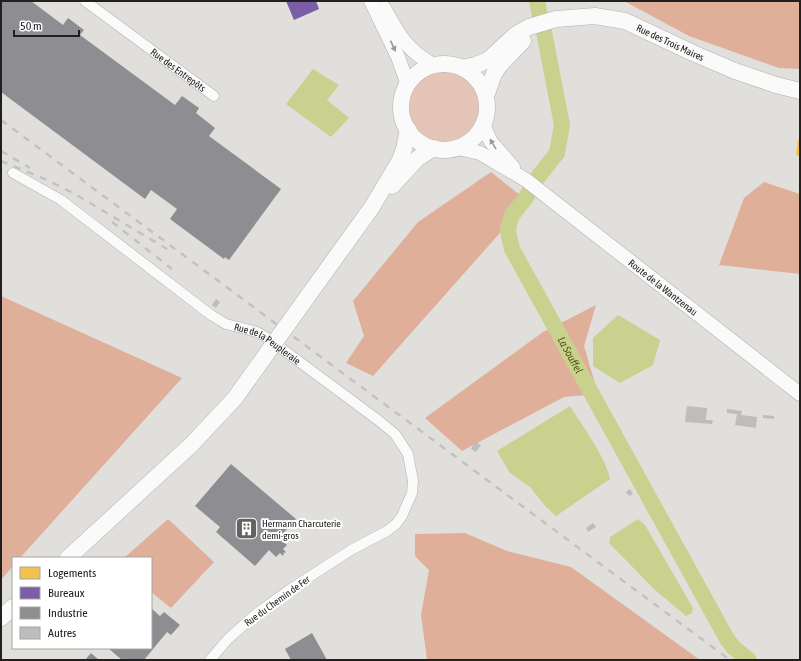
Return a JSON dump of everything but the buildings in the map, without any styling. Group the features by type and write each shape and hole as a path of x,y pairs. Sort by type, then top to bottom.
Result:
{"main road":[{"path":"371,1 398,57 408,85"},
{"path":"380,1 397,30 416,55 434,65"},
{"name":"Rue des Trois Maires","path":"462,68 476,65 488,60 521,31 556,19 595,16 625,21 735,71 776,85 800,91"},
{"name":"Rue des Trois Maires","path":"486,96 494,74 499,66 538,25"},
{"path":"448,64 462,68 477,79 486,96 487,111 483,125 469,142 458,148 446,150 434,148 424,144 415,138 408,130 404,121 402,107 404,94 408,85 419,73 434,65 448,64"},
{"name":"Route de la Wantzenau","path":"483,125 491,142 498,151 531,184"},
{"path":"69,557 191,445 234,398 372,207 400,160 408,130"},
{"path":"372,207 418,158 434,148"},
{"name":"Route de la Wantzenau","path":"458,148 480,153 531,184 800,394"},
{"path":"1,618 12,609"}],"street":[{"name":"Rue des Entrepôts","path":"85,1 214,96"},
{"name":"Rue de la Peupleraie","path":"13,174 61,200 211,315 226,324 263,334 395,434 408,454 411,467 413,481 412,493 408,505 396,524 387,531 351,550"},
{"name":"Rue du Chemin de Fer","path":"210,660 228,639 251,618 289,590 351,550"}],"shaded area":[{"path":"624,1 800,1 800,69 779,68 689,36"},
{"path":"313,69 339,85 327,100 349,118 331,137 286,104"},
{"path":"445,69 460,72 472,80 480,92 483,107 480,122 472,134 460,142 445,145 430,142 418,134 410,122 407,107 410,92 418,80 430,72"},
{"path":"491,172 521,196 499,234 373,376 346,363 364,336 353,301 418,222"},
{"path":"764,182 800,194 800,274 719,265 744,198"},
{"path":"1,296 182,378 21,557 12,557 12,567 1,580"},
{"path":"596,305 584,346 598,394 564,397 462,451 425,418 543,332"},
{"path":"618,315 660,340 653,365 620,383 593,366 593,338"},
{"path":"570,406 599,451 610,479 556,516 546,507 530,487 510,473 497,451"},
{"path":"168,519 214,562 171,608 152,593 152,557 125,557"},
{"path":"638,519 645,525 693,608 692,613 686,616 654,589 609,543 610,537"},
{"path":"465,533 507,551 571,567 700,660 427,660 421,615 429,570 415,556 415,534"}],"waterway":[{"name":"La Souffel","path":"537,1 540,16"},
{"name":"La Souffel","path":"544,32 562,125 557,153 538,177 525,199 512,215 508,228 512,249 727,639 734,648 749,660"}],"railway":[{"path":"1,120 730,660"},
{"path":"1,151 30,168"},
{"path":"1,161 47,180 75,194 167,249"},
{"path":"112,222 172,269"}],"place":[{"name":"Hermann Charcuterie demi-gros","path":"247,529"}]}
